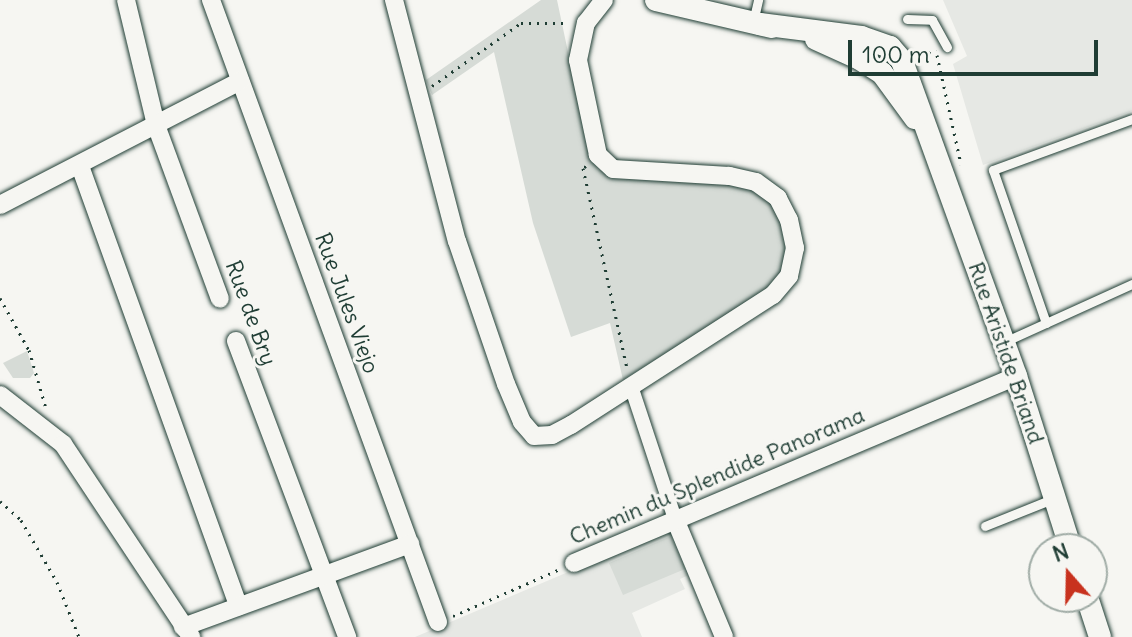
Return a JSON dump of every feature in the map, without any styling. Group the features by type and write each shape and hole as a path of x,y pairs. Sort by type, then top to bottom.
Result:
{"street":[{"name":"Rue de Bry","path":"126,0 156,125 220,299"},
{"name":"Rue Jules Viejo","path":"211,0 438,622"},
{"path":"394,0 457,241 522,422 534,436 552,435 773,295 789,276 795,248 789,220 778,198 756,182 729,176 613,169 598,155 578,60 586,23 604,0"},
{"name":"Rue Aristide Briand","path":"656,0 756,23 861,37 890,47 902,61 936,158 955,183 1066,533"},
{"path":"0,205 240,81"},
{"path":"80,166 238,606"},
{"name":"Rue de Bry","path":"236,341 347,637"},
{"name":"Chemin du Splendide Panorama","path":"574,563 1016,376"},
{"path":"631,386 675,519 724,637"},
{"path":"0,395 63,444 92,483 187,632 238,606 410,544"},
{"path":"1092,613 1100,637"}],"lane":[{"path":"756,23 758,0"},
{"path":"907,19 932,20 947,47"},
{"path":"1046,323 993,170 1132,119"},
{"path":"1004,342 1132,284"},
{"path":"985,526 1055,498"}],"path":[{"path":"420,96 521,23 586,23"},
{"path":"947,47 936,50 955,183"},
{"path":"598,155 583,168 631,386"},
{"path":"0,298 29,350 48,418 43,426"},
{"path":"0,501 21,520 57,582 79,637"},
{"name":"Chemin du Splendide Panorama","path":"438,622 574,563"}],"shaded area":[{"path":"541,0 557,0 590,156 598,169 615,178 756,187 781,211 788,242 782,270 764,291 623,380 610,323 571,337 533,223 494,52 432,95 426,80"},
{"path":"943,0 1132,0 1132,111 983,165 953,64 967,56"},
{"path":"27,351 34,373 30,378 13,378 3,363"},
{"path":"672,528 691,574 680,579 685,589 632,613 642,637 415,637"},
{"path":"671,536 685,569 623,595 609,563"}]}
